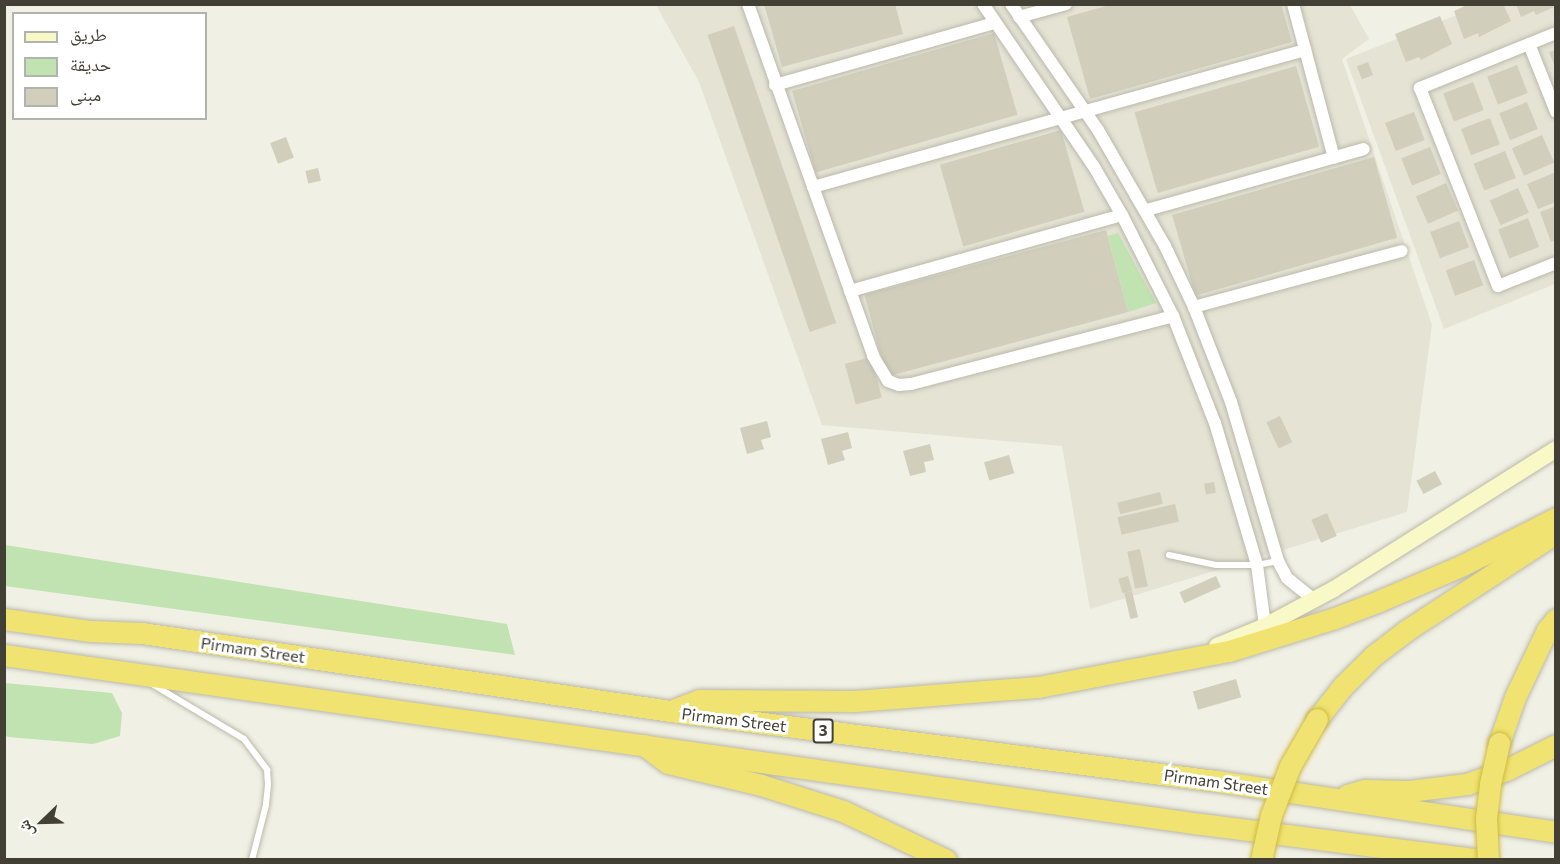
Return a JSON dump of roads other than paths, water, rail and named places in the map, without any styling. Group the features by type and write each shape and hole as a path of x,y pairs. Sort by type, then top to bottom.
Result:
{"highway":[{"path":"670,711 699,700 855,701 1038,687 1253,644 1368,605 1463,565 1556,518"},
{"path":"1261,860 1271,815 1290,766 1317,719 1343,686 1373,656 1407,630 1556,532"},
{"name":"Pirmam Street","path":"4,619 91,632 142,633 670,711 1216,781 1556,832"},
{"path":"1488,860 1486,818 1490,784 1499,743 1519,688 1547,630 1556,619"},
{"name":"3","path":"4,655 641,743 1200,824 1404,848 1481,860"},
{"path":"641,743 668,763 761,785 843,811 946,860"},
{"path":"1332,800 1364,790 1409,791 1467,784 1506,770 1556,745"},
{"path":"1376,860 1404,848"}],"street":[{"path":"748,4 850,291 880,371 888,381 899,385 911,384 1173,316"},
{"path":"983,4 1061,117 1122,215 1173,316 1215,423 1257,565 1265,626"},
{"path":"1011,4 1086,112 1147,210 1194,307 1237,419 1278,561 1287,578 1314,600"},
{"path":"1019,17 1066,4"},
{"path":"1293,4 1334,158"},
{"path":"775,85 994,22"},
{"path":"1556,33 1420,88 1498,286 1556,264"},
{"path":"1529,44 1556,112"},
{"path":"813,187 1305,50"},
{"path":"1147,210 1364,148"},
{"path":"850,291 1122,215"},
{"path":"1194,307 1402,251"},
{"path":"1194,656 1265,626 1314,600 1556,449"}],"lane":[{"path":"1169,555 1216,565 1257,565 1278,561"},
{"path":"130,672 243,740 255,752 267,770 268,785 252,860"}]}
